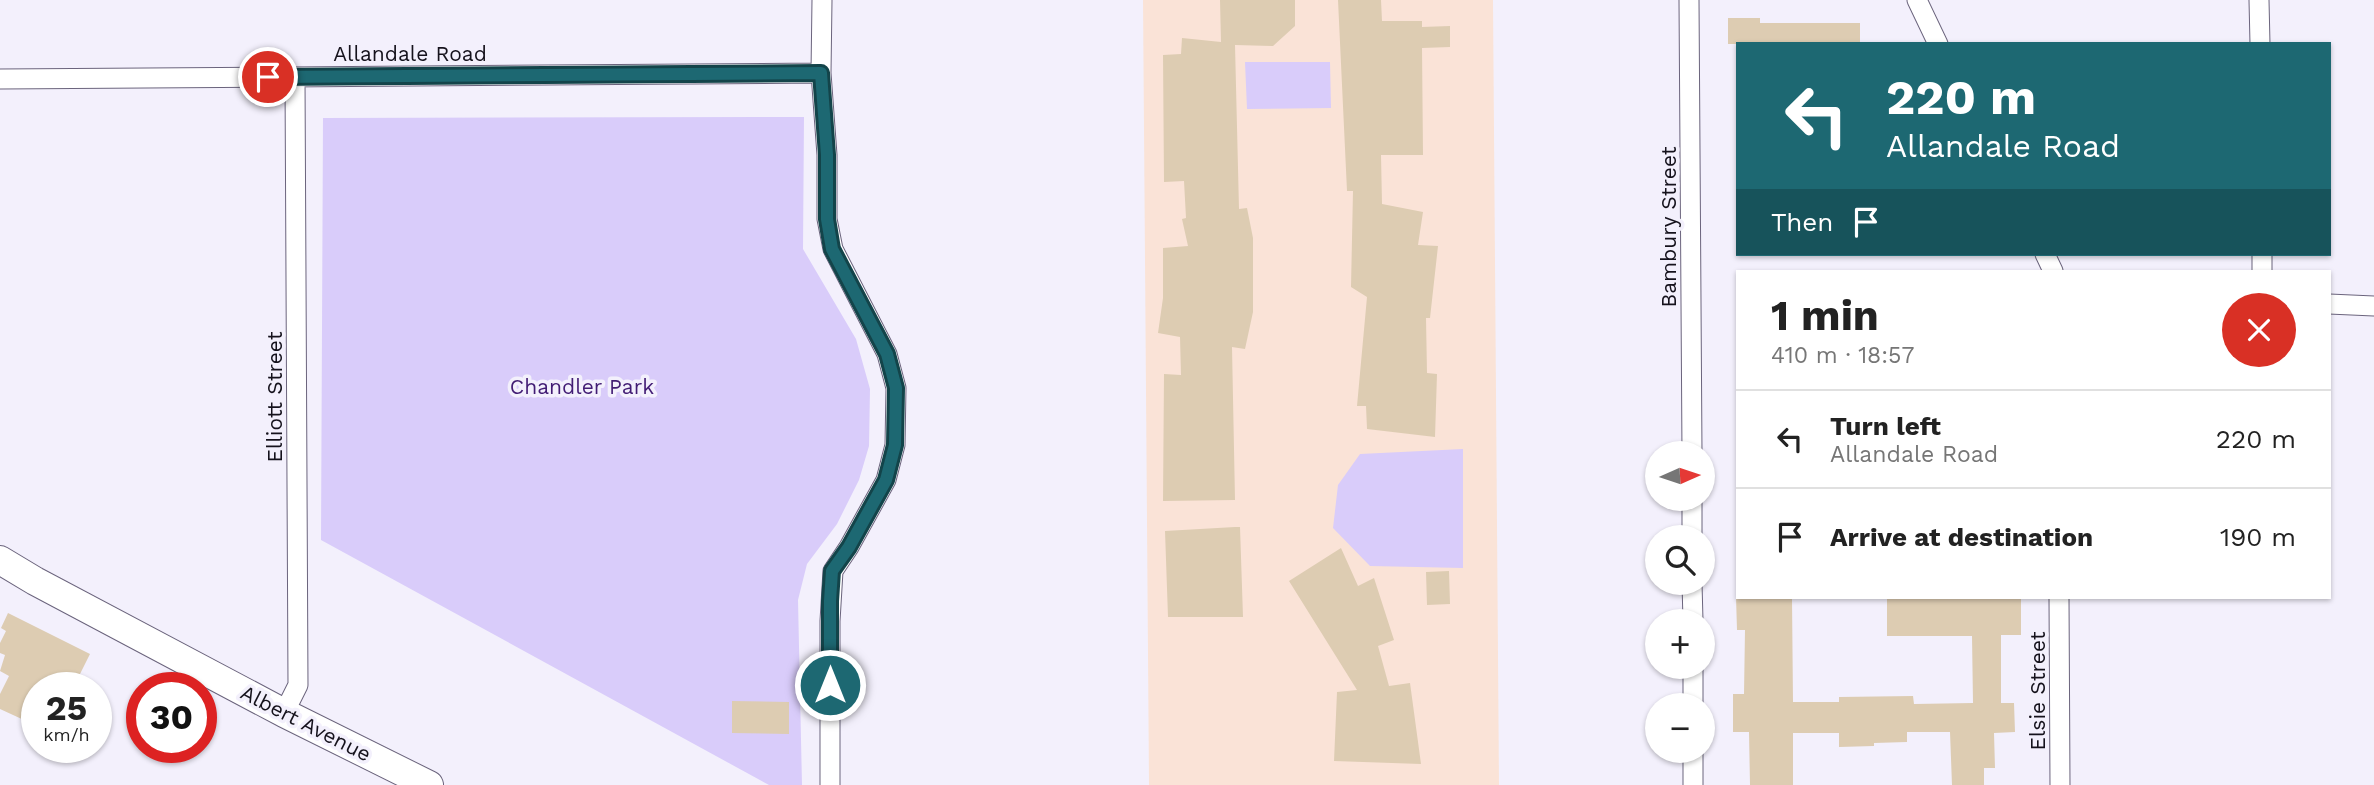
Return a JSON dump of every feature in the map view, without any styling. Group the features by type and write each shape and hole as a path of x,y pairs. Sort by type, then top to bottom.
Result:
{"main road":[{"name":"Albert Avenue","path":"0,560 284,713 429,785"},
{"name":"Albert Avenue","path":"0,572 35,581"}],"street":[{"path":"822,0 821,73 827,155 827,219 832,249 887,354 896,388 895,445 886,480 849,547 832,571 830,785"},
{"name":"Bambury Street","path":"1689,0 1692,441"},
{"path":"1917,0 1937,42"},
{"path":"2259,0 2260,42"},
{"name":"Allandale Road","path":"0,79 821,73"},
{"name":"Elliott Street","path":"284,713 298,685 295,77"},
{"path":"2331,304 2374,306"},
{"name":"Elsie Street","path":"2059,599 2060,785"},
{"path":"1693,763 1693,785"}],"shaded area":[{"path":"1143,0 1493,0 1499,785 1149,785"}],"green space":[{"path":"1245,62 1330,62 1331,108 1247,109"},
{"name":"Chandler Park","path":"804,117 803,249 856,339 870,389 869,446 859,480 837,524 807,564 798,600 802,785 769,785 321,540 323,118"},
{"path":"1463,449 1463,568 1370,566 1333,528 1338,485 1360,454"}],"building":[{"path":"1220,0 1295,0 1295,26 1273,46 1235,45 1239,209 1247,208 1253,238 1253,312 1245,349 1232,347 1235,500 1163,501 1164,374 1181,375 1180,337 1158,333 1163,298 1163,248 1188,246 1182,219 1186,218 1184,181 1164,182 1163,55 1181,54 1182,38 1221,42"},
{"path":"1338,0 1381,0 1382,21 1422,21 1422,27 1450,26 1450,47 1422,48 1423,155 1381,155 1382,204 1423,212 1418,245 1438,246 1430,318 1426,318 1427,373 1437,374 1435,437 1367,429 1366,406 1357,406 1367,297 1351,287 1353,191 1347,191"},
{"path":"1728,18 1760,18 1760,23 1860,23 1860,42 1728,44"},
{"path":"1240,527 1243,617 1168,617 1165,531"},
{"path":"1341,548 1358,586 1374,578 1394,640 1378,646 1389,686 1410,683 1421,764 1334,761 1337,692 1357,690 1289,581"},
{"path":"1449,571 1450,604 1427,605 1426,572"},
{"path":"1736,599 1792,599 1793,702 1839,702 1839,697 1913,696 1914,704 1973,703 1972,636 1887,636 1887,599 2021,599 2021,635 2001,635 2001,703 2014,703 2015,732 1994,733 1995,768 1984,768 1984,785 1952,785 1950,732 1907,732 1907,742 1839,747 1839,733 1793,733 1793,785 1750,785 1749,732 1733,732 1733,694 1744,694 1745,630 1737,630"},
{"path":"8,613 90,654 81,672 21,672 21,719 0,709 0,694 9,676 0,671 5,655 0,653 0,643 6,631 1,628"},
{"path":"732,701 789,702 789,734 732,733"}],"route":[{"path":"268,77 821,73 827,155 827,219 832,249 887,354 896,388 895,445 886,480 849,547 832,571 830,685"}]}
